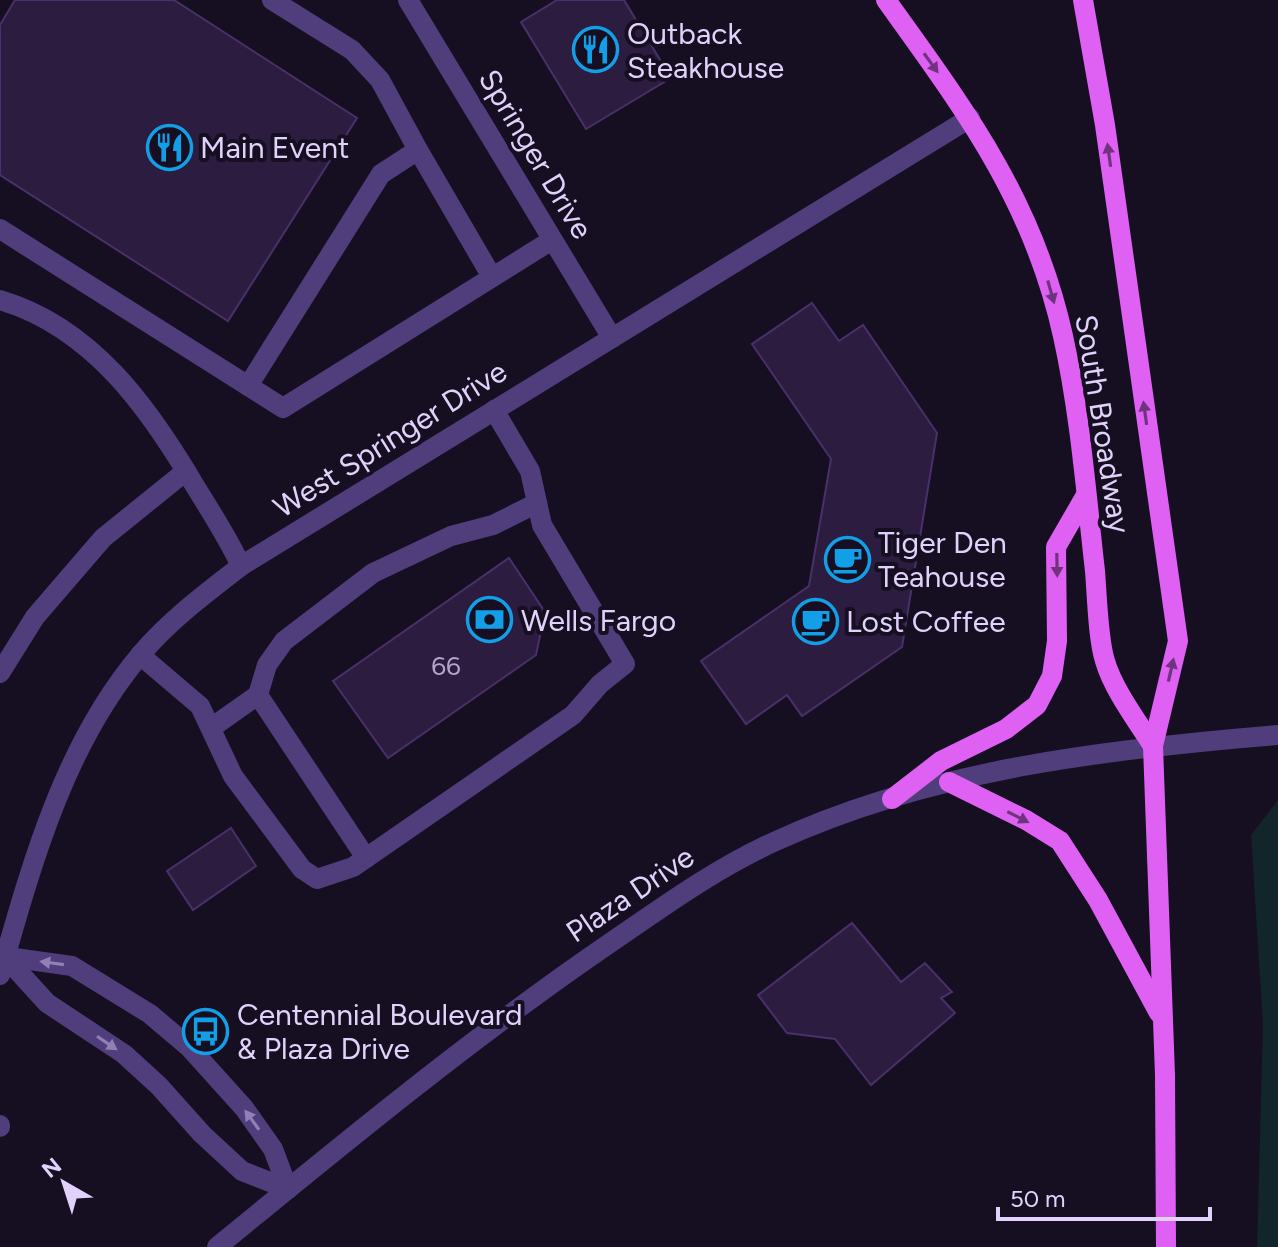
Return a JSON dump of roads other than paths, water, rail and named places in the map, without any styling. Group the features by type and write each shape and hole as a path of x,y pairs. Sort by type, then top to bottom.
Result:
{"main road":[{"name":"South Broadway","path":"886,0 970,118 1015,197 1033,237 1063,334 1077,411 1105,661 1153,746"},
{"name":"South Broadway","path":"1083,0 1105,125 1178,641 1153,746 1166,1247"},
{"path":"892,799 941,761 1006,729 1037,705 1052,676 1057,641 1056,547 1086,495"},
{"path":"949,782 1026,820 1060,841 1098,900 1162,1020"}],"street":[{"path":"272,0 352,50 380,80 492,277"},
{"name":"Springer Drive","path":"408,0 612,338"},
{"name":"West Springer Drive","path":"2,963 21,898 71,763 95,718 140,655 177,616 241,566 970,118"},
{"path":"248,386 381,174 418,150"},
{"path":"0,229 283,408 552,240"},
{"path":"5,307 69,333 105,363 138,399 230,542 241,566"},
{"path":"140,655 200,706 233,776 302,869 317,879 353,867 573,715 600,684 625,664 542,525 530,471 494,410"},
{"path":"0,673 35,617 103,538 186,471"},
{"path":"211,728 258,695 267,665 284,641 373,573 451,536 493,525 537,503"},
{"path":"258,695 366,858"},
{"name":"Plaza Drive","path":"217,1247 544,988 714,872 776,841 850,811 949,782 1018,767 1153,746 1278,735"},
{"path":"2,963 47,1003 124,1054 242,1171 288,1189"},
{"path":"2,963 72,966 150,1014 189,1047 244,1108 273,1149 288,1189"}],"place":[{"name":"Outback Steakhouse","path":"596,50"},
{"name":"Main Event","path":"169,147"},
{"name":"Tiger Den Teahouse","path":"847,559"},
{"name":"Wells Fargo","path":"490,620"},
{"name":"Lost Coffee","path":"815,621"},
{"name":"Centennial Boulevard & Plaza Drive","path":"206,1031"}]}
